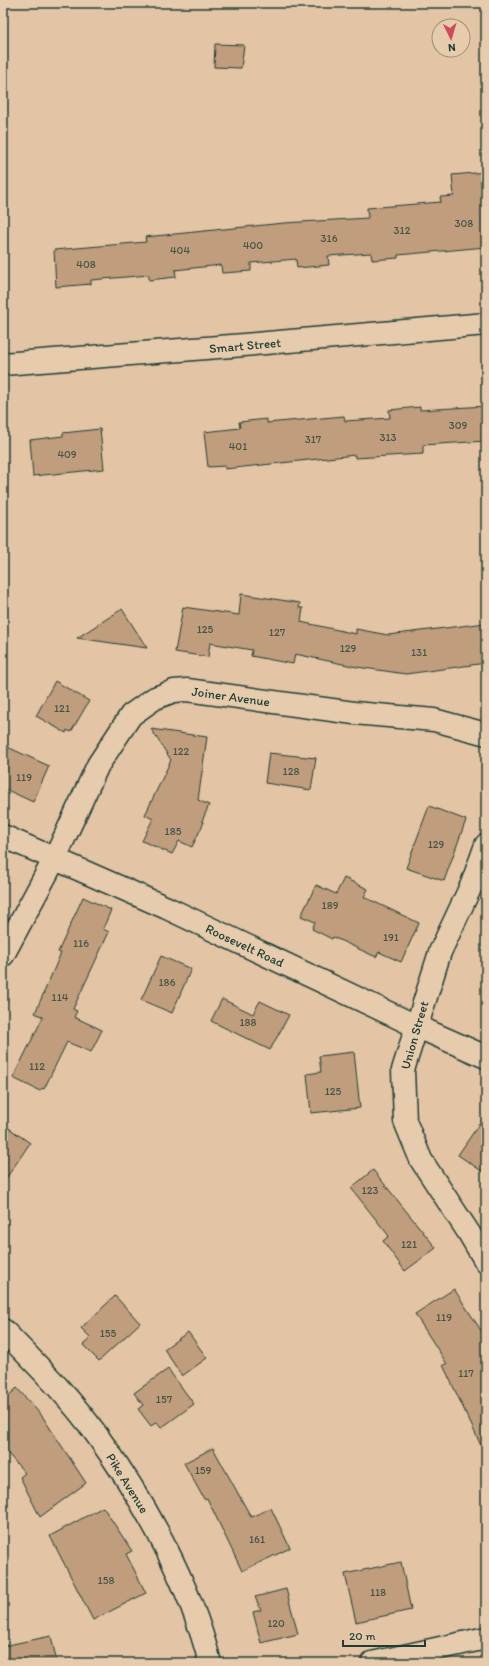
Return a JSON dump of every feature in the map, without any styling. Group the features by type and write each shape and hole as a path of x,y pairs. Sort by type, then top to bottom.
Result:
{"street":[{"name":"Smart Street","path":"3,364 486,324"},
{"name":"Joiner Avenue","path":"3,955 55,858 98,765 131,715 155,698 174,691 187,690 354,713 434,720 486,734"},
{"name":"Roosevelt Road","path":"3,836 167,908 416,1026 486,1057"},
{"name":"Union Street","path":"486,845 472,884 440,952 402,1070 406,1121 420,1160 469,1233 486,1262"},
{"name":"Pike Avenue","path":"3,1330 50,1377 96,1433 136,1492 170,1556 189,1600 210,1663"},
{"path":"372,1663 486,1638"}],"building":[{"path":"215,44 244,45 241,68 214,67"},
{"path":"486,172 486,247 398,255 398,258 372,260 371,253 328,256 329,265 297,268 296,259 251,263 251,271 222,273 221,265 175,270 176,277 149,280 149,275 91,280 91,284 56,287 54,250 146,242 145,237 284,223 368,218 367,208 441,202 440,197 454,196 452,175"},
{"path":"486,406 486,441 423,445 423,454 355,458 355,455 225,469 225,466 208,467 204,432 240,428 239,422 267,419 267,423 344,416 345,421 390,418 389,410 420,407 420,410"},
{"path":"100,429 104,469 33,476 30,440 63,436 63,433"},
{"path":"241,594 300,603 299,608 303,608 301,622 356,634 356,629 388,635 486,623 486,663 406,674 357,667 295,654 293,664 251,656 252,650 210,643 208,657 175,652 183,607 239,615"},
{"path":"122,609 147,648 77,638"},
{"path":"55,681 89,701 71,732 67,730 66,733 36,716"},
{"path":"151,729 207,737 198,800 209,805 202,821 204,822 192,847 179,841 172,854 142,841 153,819 145,815 171,760"},
{"path":"3,745 49,766 33,802 3,788"},
{"path":"269,753 316,758 311,790 265,783"},
{"path":"429,806 466,820 444,881 406,868"},
{"path":"344,878 368,889 364,897 419,923 401,962 379,952 376,957 333,937 332,939 312,929 315,922 301,916 316,885 336,894"},
{"path":"83,897 111,910 103,929 109,932 73,1009 77,1011 74,1017 102,1030 91,1052 67,1042 44,1089 42,1088 40,1091 13,1078 43,1017 35,1013 61,953 58,952"},
{"path":"161,956 191,969 172,1013 141,1000"},
{"path":"222,999 253,1014 260,1001 289,1015 270,1050 211,1021"},
{"path":"354,1052 360,1108 311,1113 307,1074 321,1072 319,1056"},
{"path":"486,1114 486,1174 458,1155"},
{"path":"3,1124 30,1143 3,1183"},
{"path":"373,1170 436,1248 405,1271 383,1241 389,1236 351,1188"},
{"path":"454,1289 486,1338 486,1456 443,1365 447,1364 415,1314"},
{"path":"115,1296 140,1323 99,1361 83,1345 91,1338 81,1328"},
{"path":"188,1332 207,1358 182,1376 164,1349"},
{"path":"168,1369 194,1404 161,1428 157,1422 151,1426 138,1409 143,1405 134,1393"},
{"path":"17,1388 42,1416 86,1483 40,1517 20,1477 25,1473 3,1448 3,1401"},
{"path":"213,1448 251,1517 271,1508 290,1548 242,1571 207,1498 204,1499 184,1463"},
{"path":"103,1507 132,1551 126,1554 146,1593 93,1620 50,1536"},
{"path":"401,1562 411,1610 356,1622 345,1574"},
{"path":"286,1589 298,1634 261,1643 253,1612 261,1610 255,1597"},
{"path":"51,1636 57,1663 3,1663 3,1646"}]}
